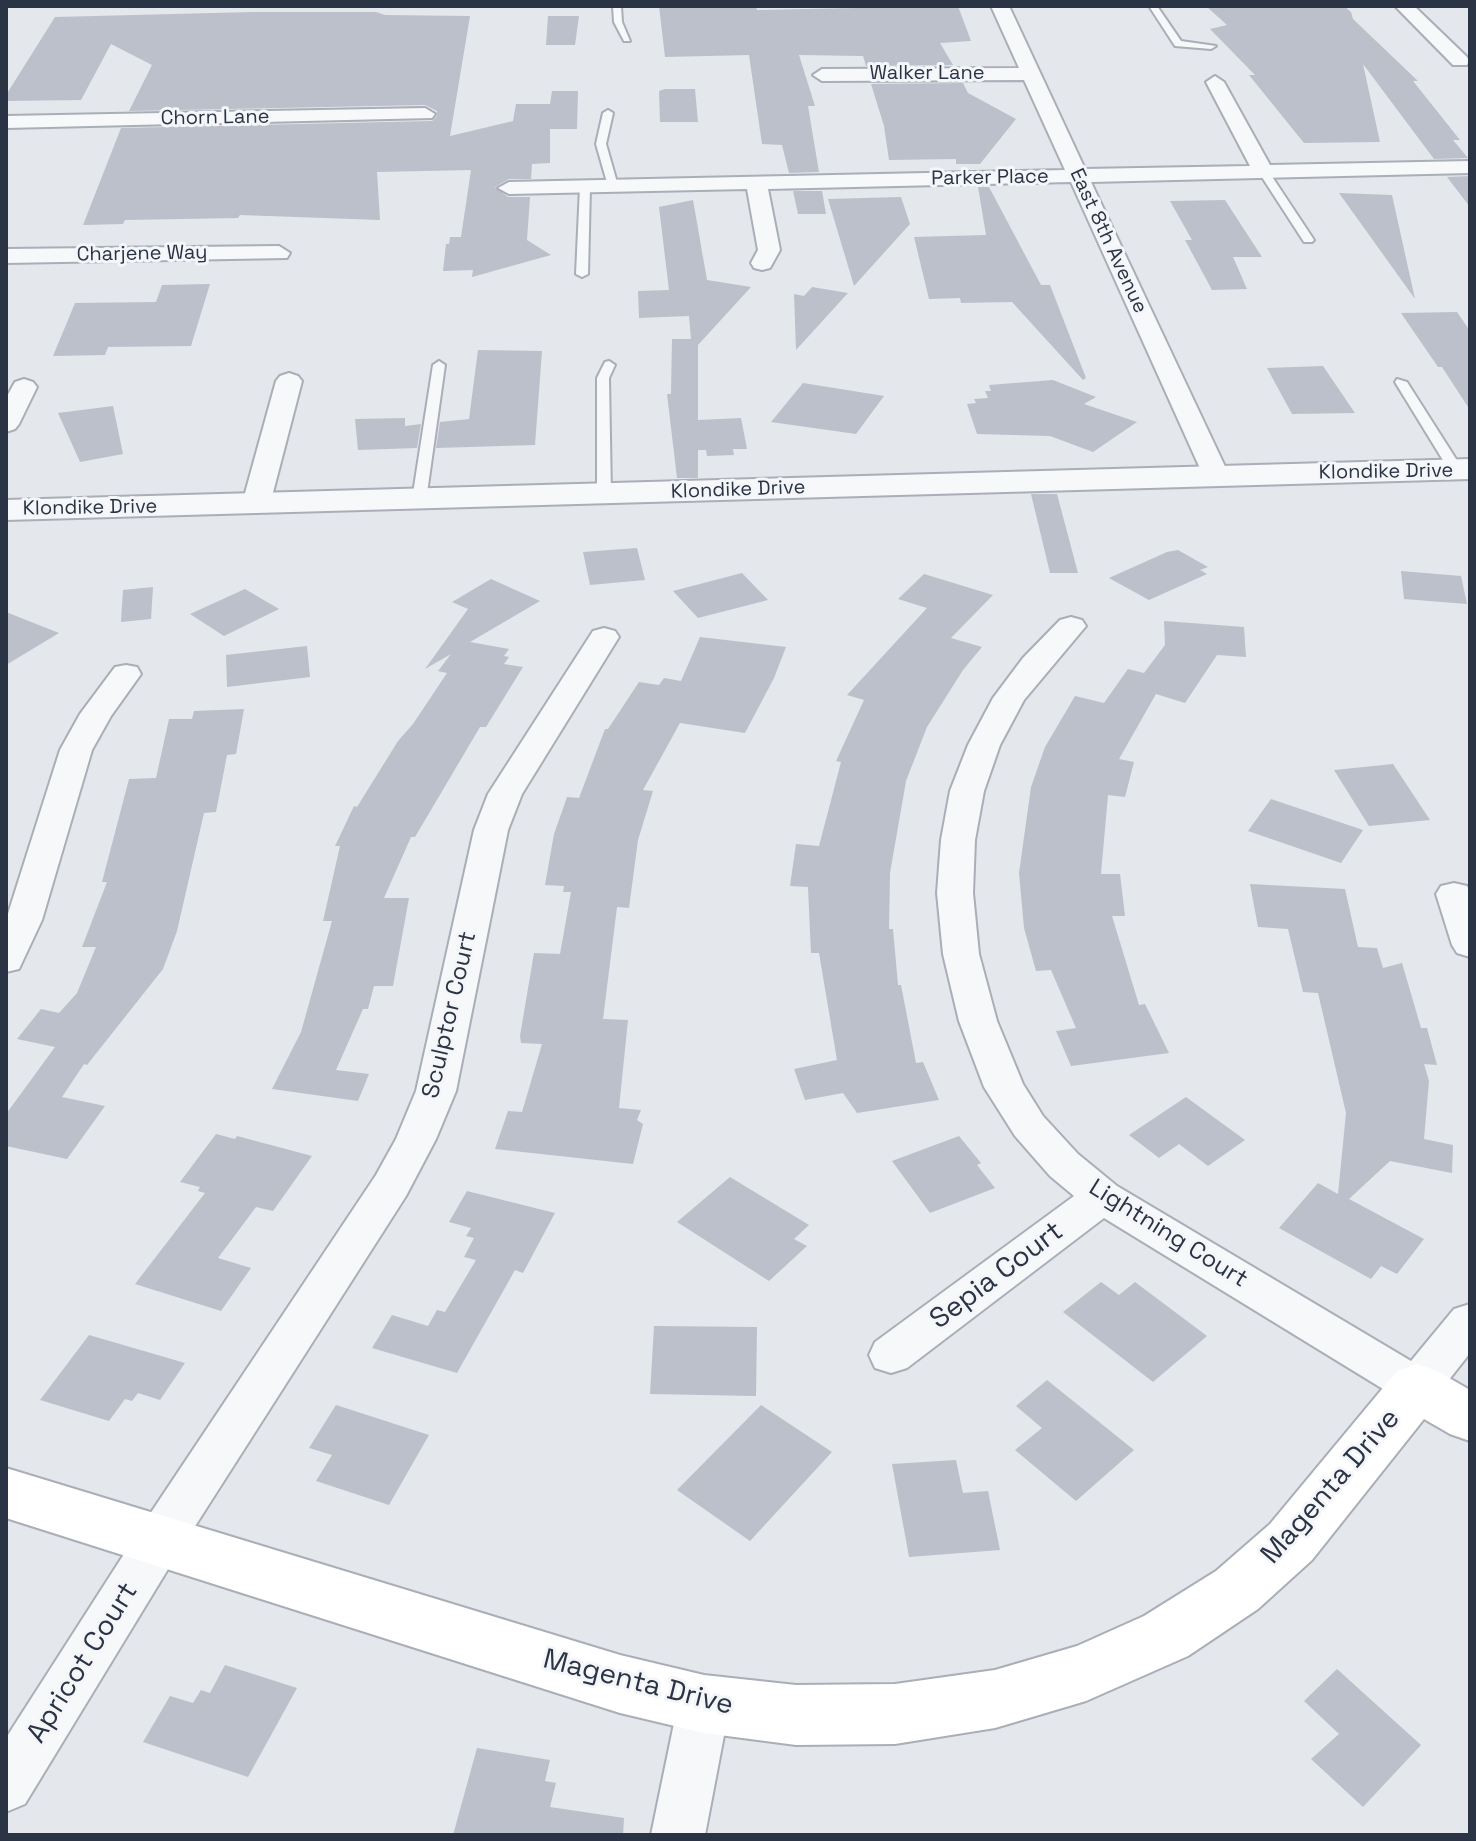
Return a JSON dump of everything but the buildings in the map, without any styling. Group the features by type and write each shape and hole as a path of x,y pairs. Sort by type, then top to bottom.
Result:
{"main road":[{"name":"Magenta Drive","path":"6,1493 620,1684 704,1704 796,1715 895,1714 995,1699 1086,1672 1166,1636 1237,1590 1291,1542 1417,1387"},
{"path":"1417,1387 1470,1418"}],"street":[{"name":"East 8th Avenue","path":"1000,6 1216,475"},
{"path":"1404,6 1460,61"},
{"name":"Walker Lane","path":"822,75 1032,74"},
{"path":"1215,82 1263,171"},
{"name":"Chorn Lane","path":"6,122 425,114"},
{"name":"Parker Place","path":"509,188 1470,167"},
{"path":"756,183 769,250 762,263"},
{"name":"Charjene Way","path":"6,256 279,253"},
{"path":"256,504 289,381"},
{"path":"6,424 24,387"},
{"name":"Klondike Drive","path":"6,510 1463,470"},
{"name":"Lightning Court","path":"1071,626 1034,665 1009,698 984,745 967,791 960,828 955,893 961,954 978,1021 1004,1087 1029,1126 1102,1197 1417,1387"},
{"name":"Sculptor Court","path":"159,1541 391,1185 416,1139 436,1091 491,830 505,794 604,637"},
{"path":"6,960 24,920 76,750 96,714 126,674"},
{"path":"1454,894 1470,945"},
{"name":"Sepia Court","path":"891,1355 1102,1197"},
{"path":"1417,1387 1470,1321"},
{"name":"Apricot Court","path":"6,1786 159,1541"},
{"path":"678,1835 704,1704"}],"lane":[{"path":"617,6 618,22 627,39"},
{"path":"1153,6 1178,44 1211,46"},
{"path":"608,113 601,144 613,186"},
{"path":"1263,171 1308,240"},
{"path":"582,274 585,187"},
{"path":"419,500 439,365"},
{"path":"604,495 603,378 609,365"},
{"path":"1401,382 1463,470"}]}
